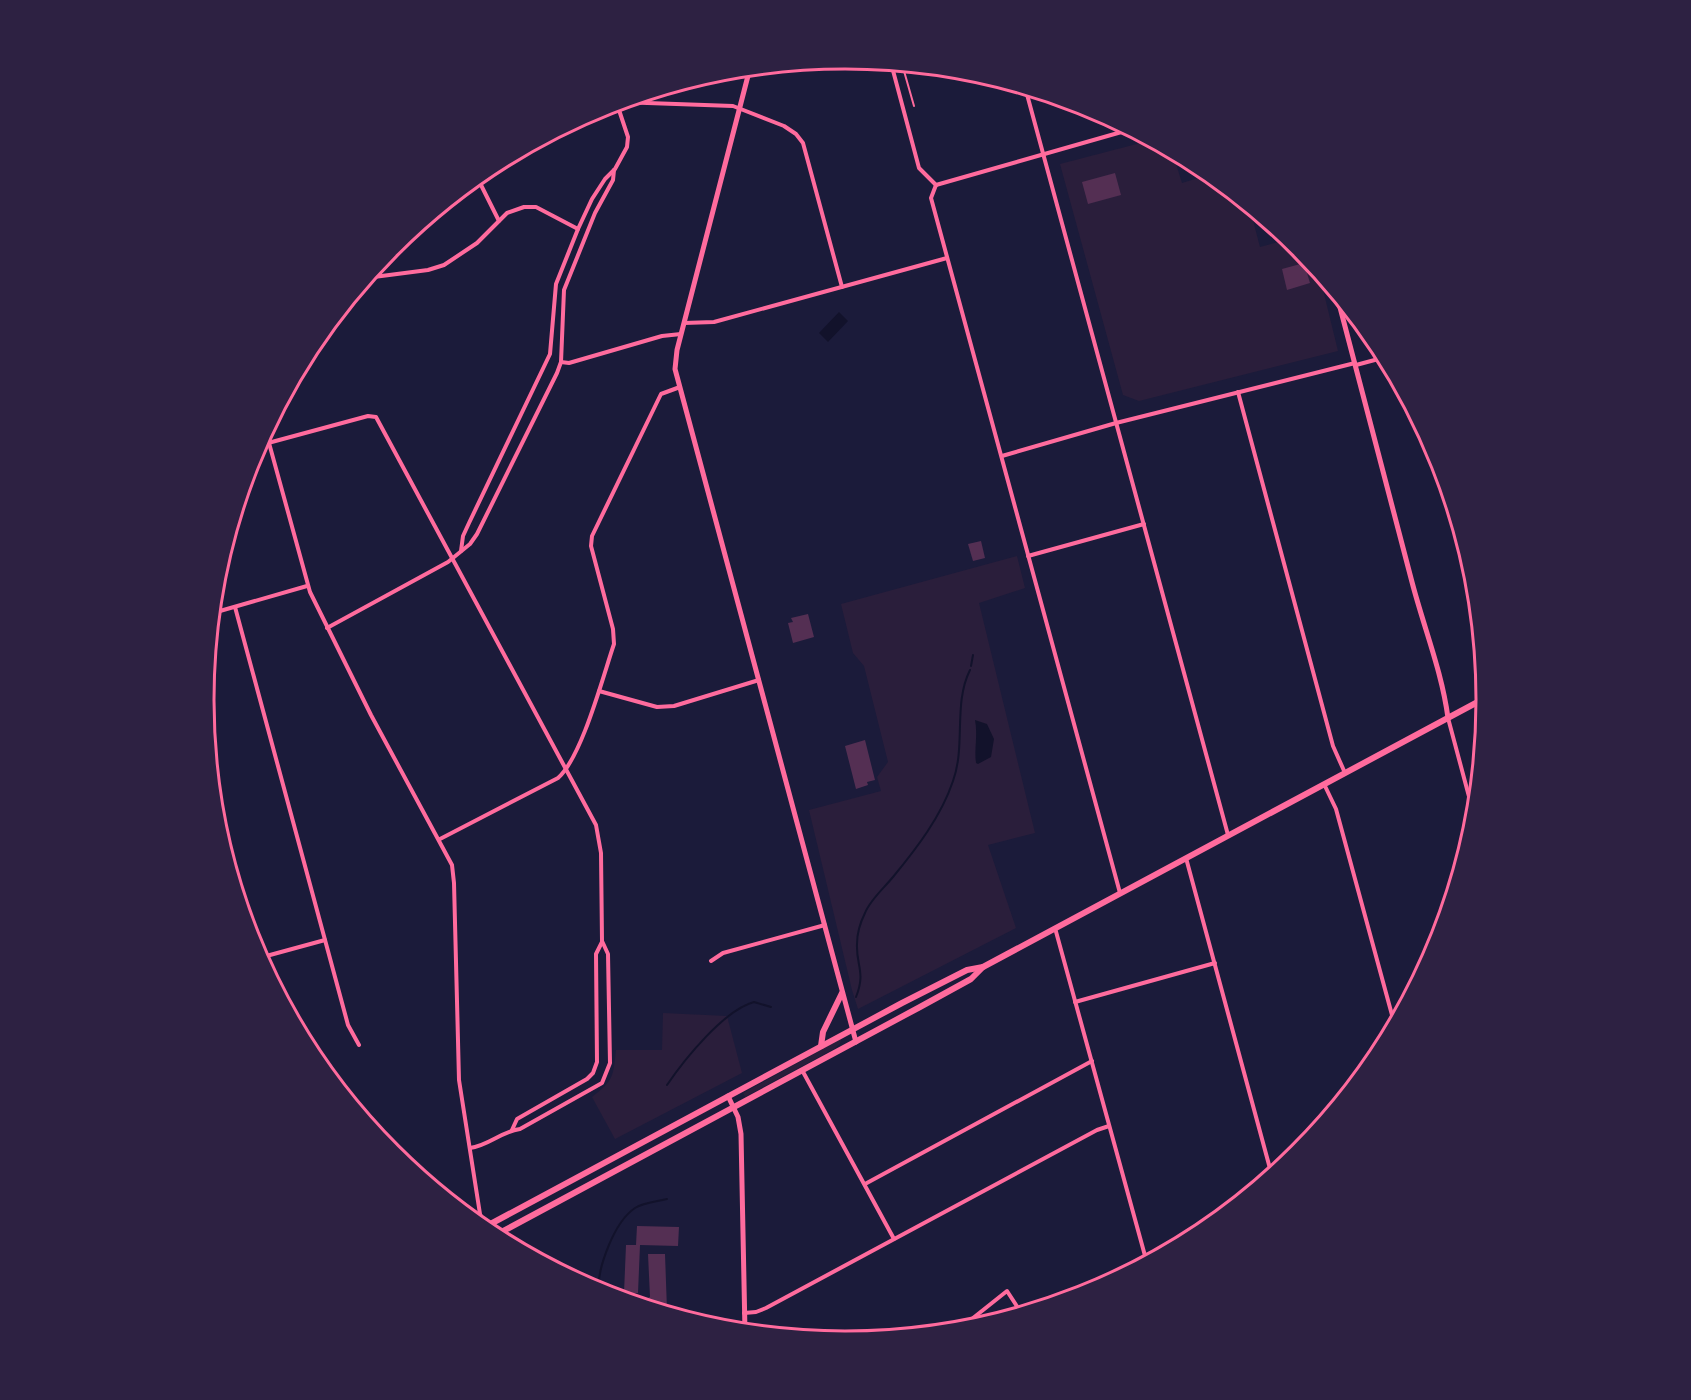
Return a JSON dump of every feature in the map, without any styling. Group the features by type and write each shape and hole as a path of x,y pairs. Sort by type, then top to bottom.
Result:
{"main road":[{"path":"504,1231 971,979 983,967 1054,928 1476,703"},
{"path":"494,1224 852,1029 967,970 983,967"},
{"path":"821,1046 823,1032 842,993"}],"street":[{"path":"893,71 919,168 936,185"},
{"path":"748,77 675,359 680,387 856,1042"},
{"path":"1028,96 1228,835"},
{"path":"642,102 733,106 784,126 796,134 803,143 842,287"},
{"path":"327,628 453,558 470,544 477,534 561,362 564,290 595,213 627,147 628,137 619,111"},
{"path":"936,185 1121,132"},
{"path":"461,551 463,536 550,354 556,284 578,229 592,199 605,179 615,170"},
{"path":"481,185 499,221"},
{"path":"936,185 931,198 1120,893"},
{"path":"378,276 428,270 444,265 477,243 507,213 524,207 536,207 578,229"},
{"path":"684,323 714,322 947,258"},
{"path":"1341,310 1417,600 1446,698 1448,718 1469,795"},
{"path":"561,362 569,363 662,336 681,334"},
{"path":"1002,456 1116,423 1376,359"},
{"path":"440,839 558,778 567,770 579,745 614,644 613,629 591,546 592,536 661,394 680,387"},
{"path":"1238,392 1334,746 1345,773"},
{"path":"270,443 368,416 376,417 596,825 599,837 602,941 608,954 610,1063 607,1074 602,1083 520,1129 512,1130 479,1147 470,1148"},
{"path":"269,446 308,586 327,628 452,865 459,1080 480,1215"},
{"path":"1028,556 1144,524"},
{"path":"221,611 308,586"},
{"path":"235,607 348,1027 359,1045"},
{"path":"598,691 657,707 674,706 759,680"},
{"path":"1324,784 1336,809 1392,1016"},
{"path":"1186,858 1270,1167"},
{"path":"711,961 723,953 825,925"},
{"path":"1054,928 1145,1255"},
{"path":"269,955 325,940"},
{"path":"512,1130 517,1119 587,1079 593,1073 597,1062 596,954 602,941"},
{"path":"1075,1002 1215,963"},
{"path":"865,1184 1092,1061"},
{"path":"802,1070 894,1239"},
{"path":"728,1096 739,1120 741,1134 745,1323"},
{"path":"744,1313 766,1308 1097,1130 1109,1126"},
{"path":"974,1318 1007,1292 1017,1307"}],"lane":[{"path":"904,72 914,106"}],"shaded area":[{"path":"1141,143 1176,163 1182,183 1200,178 1252,218 1260,247 1279,242 1322,287 1338,351 1139,401 1123,395 1060,164"},
{"path":"839,312 848,321 828,342 819,333"},
{"path":"1017,556 1025,588 979,603 1035,833 988,845 1016,928 858,1009 809,810 881,791 877,777 888,762 864,666 853,653 841,604"},
{"path":"975,720 987,724 994,739 991,757 978,764 976,763"},
{"path":"663,1013 727,1016 742,1073 615,1139 592,1097 605,1086 611,1077 616,1050 662,1050"},
{"path":"841,1039 840,1044 834,1049 745,1097 743,1093"}],"building":[{"path":"1115,173 1121,195 1088,204 1082,182"},
{"path":"1301,264 1306,269 1310,283 1287,290 1282,269"},
{"path":"981,541 985,558 973,561 968,544"},
{"path":"808,614 814,637 793,643 788,623 793,622 791,618"},
{"path":"865,740 875,780 856,789 845,746"},
{"path":"637,1226 679,1227 678,1246 640,1245 638,1293 630,1293 624,1291 626,1245 636,1245"},
{"path":"648,1254 665,1254 667,1305 646,1299 650,1297"}],"waterway":[{"path":"971,666 973,655"},
{"path":"856,997 860,981 857,940 867,908 927,832 942,807 953,781 959,753 962,697 970,670"},
{"path":"667,1085 694,1050 730,1015 754,1002 771,1007"},
{"path":"599,1281 604,1258 614,1234 627,1215 635,1208 647,1203 667,1199"}]}
